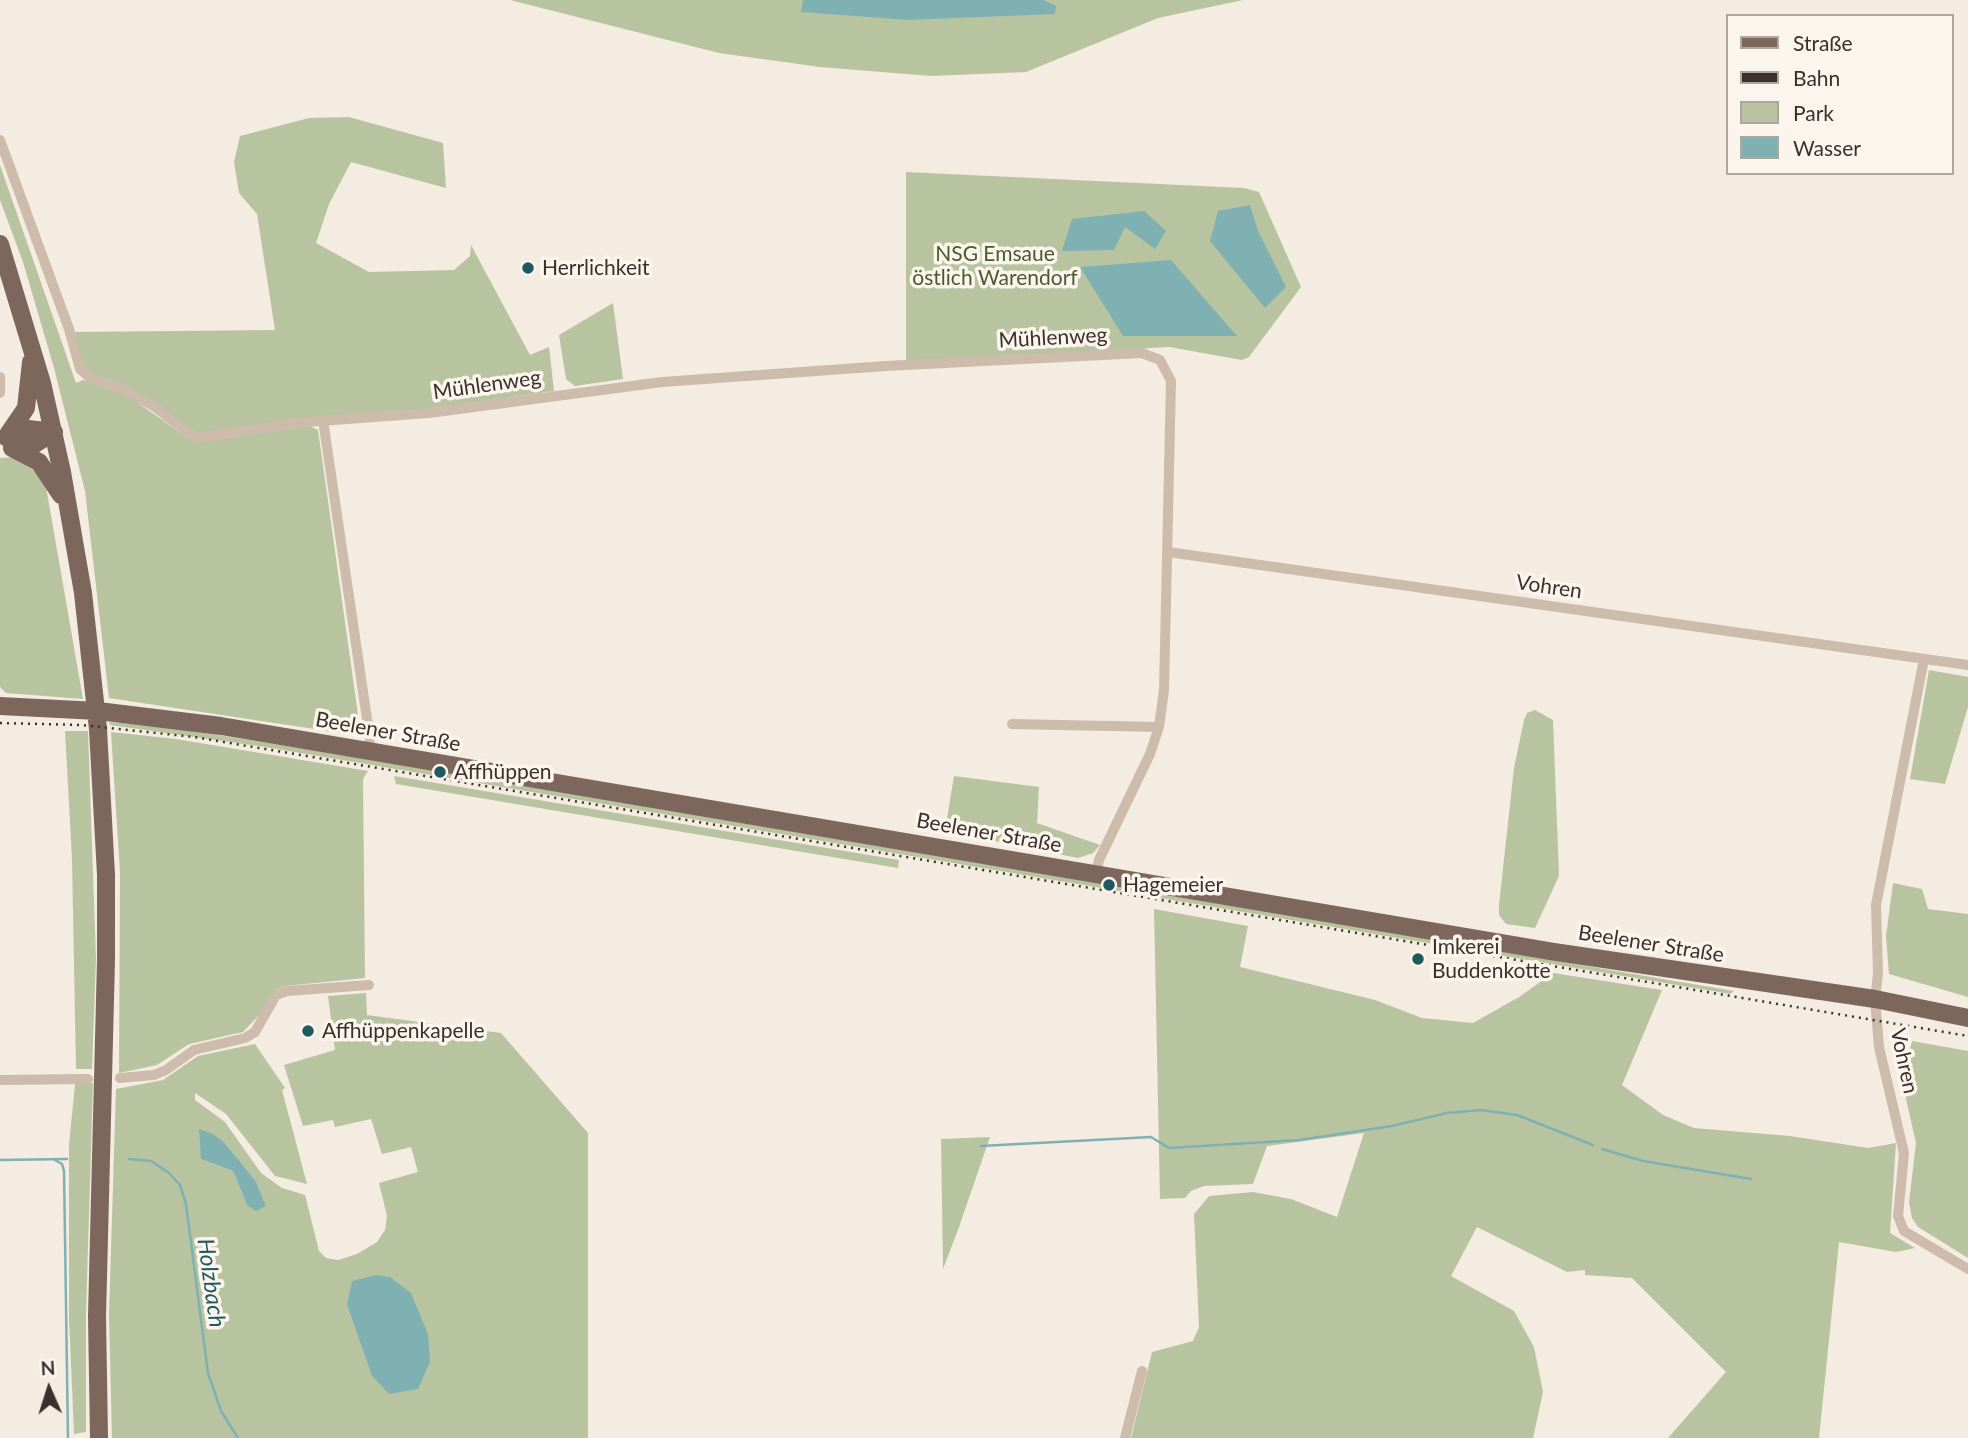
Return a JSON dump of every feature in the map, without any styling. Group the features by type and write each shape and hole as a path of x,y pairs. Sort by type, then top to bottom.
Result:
{"main road":[{"path":"0,244 54,432 70,513 92,669 100,758 106,960 97,1316 99,1438"},
{"path":"5,443 26,408 32,348"},
{"path":"5,443 35,444 54,432"},
{"path":"5,443 33,458 46,469 70,513"},
{"name":"Beelener Straße","path":"0,706 146,716 368,751 1713,978 1794,986 1875,999 1968,1018"}],"street":[{"name":"Mühlenweg","path":"0,141 69,329 78,365 86,376 135,396 196,438 323,420 429,413 626,386 886,366 1142,352 1160,360 1171,381 1168,552"},
{"path":"0,377 0,393"},
{"path":"323,420 370,739 368,751"},
{"path":"1096,874 1099,860 1150,754 1159,727 1164,690 1168,552"},
{"name":"Vohren","path":"1168,552 1968,665"},
{"name":"Vohren","path":"1924,659 1876,905 1878,974 1875,999 1879,1047 1904,1153 1898,1216 1904,1231 1968,1269"},
{"path":"1012,724 1159,727"},
{"path":"120,1079 154,1075 166,1070 194,1050 245,1038 255,1032 276,995 287,991 369,985"},
{"path":"0,1080 88,1079"},
{"path":"1125,1438 1142,1371"}],"green space":[{"path":"510,0 1243,0 1158,18 1026,72 931,76 820,67 719,53"},
{"path":"349,117 443,143 446,188 351,162 329,204 316,243 369,272 454,270 470,256 471,245 530,355 549,347 554,391 429,409 198,434 90,374 83,364 74,332 275,330 257,214 239,193 234,162 240,136 309,118"},
{"path":"0,165 76,383 83,380 121,391 194,442 308,425 318,430 361,736 109,698 85,491 54,368 23,262 0,200"},
{"name":"NSG Emsaue östlich Warendorf","path":"906,172 1244,188 1259,192 1301,287 1249,357 1242,360 1169,347 906,362"},
{"path":"613,303 623,379 575,386 566,379 559,335"},
{"path":"19,457 45,481 83,699 6,693 0,687 0,458"},
{"path":"1929,670 1968,677 1968,707 1945,784 1910,779"},
{"path":"1535,710 1553,720 1559,876 1535,928 1506,924 1499,915 1499,905 1514,768 1524,720 1527,713"},
{"path":"109,722 161,726 306,749 1734,991 1730,994 265,747 110,725"},
{"path":"65,731 88,731 96,958 92,1069 76,1069 72,859"},
{"path":"111,732 176,739 368,771 363,779 365,978 285,986 275,990 261,1013 243,1032 189,1044 157,1065 119,1073 120,872"},
{"path":"394,776 899,860 898,868 396,784"},
{"path":"954,776 1039,787 1037,823 1100,845 1093,853 1078,858 945,831"},
{"path":"1893,883 1922,889 1928,909 1968,914 1968,997 1889,974 1886,936"},
{"path":"1154,909 1248,926 1240,967 1375,1000 1422,1018 1473,1023 1519,997 1553,973 1662,990 1622,1085 1663,1115 1694,1128 1790,1136 1868,1148 1896,1143 1890,1233 1915,1248 1896,1252 1839,1242 1819,1438 1668,1438 1726,1372 1632,1278 1585,1275 1585,1270 1567,1272 1477,1227 1451,1276 1514,1311 1534,1347 1543,1392 1533,1438 1131,1438 1152,1352 1193,1341 1199,1327 1194,1214 1209,1196 1253,1192 1291,1199 1337,1217 1364,1133 1267,1146 1253,1184 1204,1186 1191,1191 1185,1198 1160,1199"},
{"path":"366,993 367,1015 501,1033 588,1133 588,1438 112,1438 109,1315 116,1089 163,1080 198,1056 255,1044 285,1088 282,1090 307,1184 275,1176 226,1114 195,1093 195,1100 225,1122 261,1173 282,1188 305,1195 319,1251 326,1258 338,1260 357,1254 377,1242 385,1230 387,1216 379,1183 418,1172 411,1147 382,1154 371,1119 335,1127 333,1120 303,1126 284,1065 335,1050 328,996","holes":["225,1143 255,1180 247,1205 233,1171 201,1159"]},
{"path":"1912,1041 1968,1051 1968,1258 1918,1227 1912,1218 1909,1202 1916,1143 1897,1059 1908,1058"},
{"path":"93,1083 86,1314 86,1432 74,1434 69,1318 69,1145 75,1084"},
{"path":"990,1137 959,1227 943,1269 941,1139"}],"water":[{"path":"803,0 1043,0 1056,6 1055,14 908,20 801,12"},
{"path":"1250,205 1258,231 1286,287 1265,308 1210,241 1218,211"},
{"path":"1144,211 1166,231 1155,249 1125,227 1114,250 1062,251 1072,219"},
{"path":"1171,260 1237,336 1123,336 1080,267"},
{"path":"199,1129 213,1134 225,1143 255,1180 266,1206 256,1211 247,1205 233,1171 201,1159"},
{"path":"376,1275 390,1277 411,1293 428,1334 430,1362 418,1389 389,1394 372,1376 347,1304 352,1281"}],"waterway":[{"path":"981,1146 1151,1137 1169,1148 1299,1140 1392,1126 1447,1113 1481,1110 1517,1115 1593,1145"},
{"path":"1602,1149 1643,1161 1751,1179"},
{"path":"53,1159 62,1164 64,1171 68,1438"},
{"name":"Holzbach","path":"0,1160 67,1159"},
{"name":"Holzbach","path":"129,1159 151,1161 169,1173 180,1185 186,1204 208,1373 221,1411 238,1438"}],"railway":[{"path":"0,723 82,725 194,737 1968,1036"}],"place":[{"name":"Herrlichkeit","path":"528,268"},
{"name":"Affhüppen","path":"440,772"},
{"name":"Hagemeier","path":"1109,885"},
{"name":"Imkerei Buddenkotte","path":"1418,959"},
{"name":"Affhüppenkapelle","path":"308,1031"}]}
